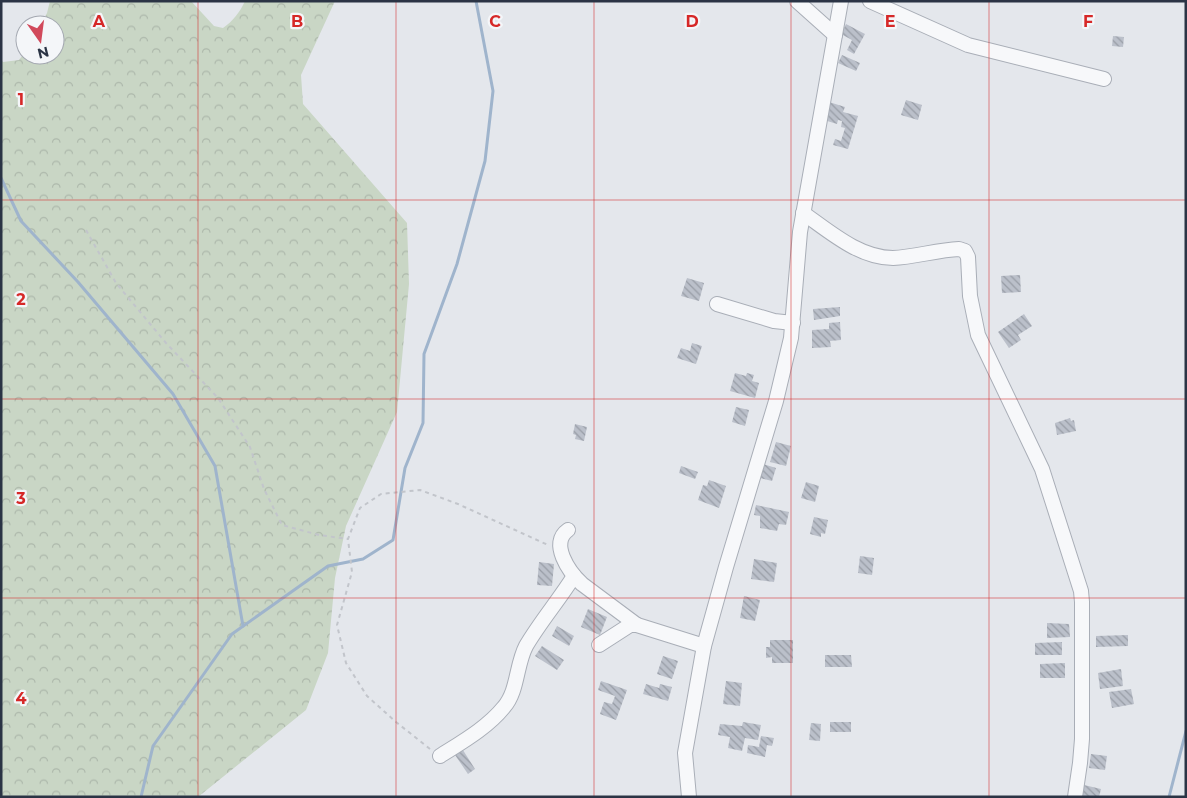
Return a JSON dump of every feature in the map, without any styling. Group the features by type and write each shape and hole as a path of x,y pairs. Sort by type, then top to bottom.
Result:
{"street":[{"path":"797,1 835,35"},
{"path":"690,797 685,753 704,646 787,360 793,323 796,268 803,213 841,1"},
{"path":"870,1 968,45 1104,79"},
{"path":"803,213 860,250 878,256 893,258 959,249 965,251 968,257 970,296 978,335 1042,469 1081,591 1082,739 1075,797"},
{"path":"717,304 774,321 793,323"},
{"path":"568,530 562,533 559,541 561,551 574,576 637,625"},
{"path":"440,756 476,732 504,707 510,698 520,660 526,646 574,576"},
{"path":"599,645 630,625 637,625 704,646"}],"path":[{"path":"86,230 116,283 166,343 218,398 250,447 264,489 282,525 319,535 348,539"},
{"path":"440,756 396,722 367,696 346,663 337,624 352,572 348,539 360,508 381,494 420,490 458,504 561,551"}],"green space":[{"path":"50,1 191,1 214,26 223,28 236,16 245,1 335,1 301,75 303,104 407,223 409,284 397,412 346,526 335,578 328,653 306,710 198,797 1,797 1,59 3,62 15,60 15,65 65,65 65,15 46,15"}],"building":[{"path":"846,24 865,34 854,54 847,50 852,40 841,34"},
{"path":"1113,36 1124,37 1123,47 1112,46"},
{"path":"842,55 860,63 856,71 838,63"},
{"path":"906,100 922,105 918,120 901,115"},
{"path":"829,102 845,107 843,112 858,116 848,149 833,145 835,139 841,141 845,128 841,127 842,121 838,120 837,124 824,120"},
{"path":"1020,275 1021,292 1002,293 1001,276"},
{"path":"687,278 704,283 699,301 681,296"},
{"path":"840,307 840,316 814,320 813,309"},
{"path":"1024,314 1032,326 1018,335 1021,340 1009,348 998,332"},
{"path":"840,322 841,340 830,341 831,347 812,348 812,330 829,329 829,323"},
{"path":"692,343 702,346 696,364 677,358 681,348 690,351"},
{"path":"735,373 746,376 747,373 754,375 752,381 759,383 755,398 730,391"},
{"path":"736,407 749,410 745,426 732,422"},
{"path":"1070,418 1071,421 1074,420 1076,431 1057,435 1055,423"},
{"path":"575,424 587,427 584,441 575,439 576,435 573,434"},
{"path":"776,442 791,446 786,466 770,462"},
{"path":"763,464 776,468 772,481 760,478"},
{"path":"681,466 698,472 695,479 679,473"},
{"path":"709,480 726,486 719,508 698,500 703,485 707,486"},
{"path":"806,482 819,486 815,502 801,498"},
{"path":"756,505 789,512 786,525 779,524 777,531 760,528 760,516 754,515"},
{"path":"814,517 828,520 825,534 821,533 821,537 810,534"},
{"path":"860,556 874,558 872,575 858,573"},
{"path":"754,559 777,563 774,582 751,579"},
{"path":"539,562 554,564 552,586 537,585"},
{"path":"744,596 760,600 755,621 740,618"},
{"path":"588,609 607,617 600,635 581,627"},
{"path":"1047,623 1069,624 1070,637 1047,638"},
{"path":"557,626 574,636 569,646 552,636"},
{"path":"1128,635 1128,646 1096,647 1096,636"},
{"path":"770,640 793,640 793,663 772,663 772,657 766,658 766,647 770,647"},
{"path":"1062,642 1062,655 1035,655 1035,643"},
{"path":"542,646 564,660 557,670 535,656"},
{"path":"825,655 851,655 852,667 825,667"},
{"path":"663,656 678,661 672,679 657,674"},
{"path":"1065,663 1065,678 1040,678 1040,664"},
{"path":"1121,669 1123,686 1100,689 1098,673"},
{"path":"601,681 627,690 616,720 600,714 604,702 612,704 615,696 598,690"},
{"path":"726,681 742,683 740,706 723,704"},
{"path":"646,684 659,688 660,684 672,687 668,701 643,694"},
{"path":"1131,689 1134,704 1112,708 1109,692"},
{"path":"743,722 761,725 758,740 745,738 742,751 728,748 730,737 718,735 720,724 742,726"},
{"path":"830,722 851,722 851,732 830,732"},
{"path":"811,723 821,724 820,741 809,740"},
{"path":"761,736 774,738 772,746 767,745 765,757 747,753 748,745 759,747"},
{"path":"461,747 475,769 468,774 453,752"},
{"path":"1091,754 1107,756 1105,770 1089,768"},
{"path":"1084,785 1101,789 1099,797 1082,797"}],"waterway":[{"path":"141,797 153,746 232,634 328,566 363,559 393,540 405,468 423,423 424,354 457,264 485,161 493,91 476,1"},
{"path":"1,178 21,221 78,282 173,394 215,466 243,626"},
{"path":"1169,797 1186,731"}]}
